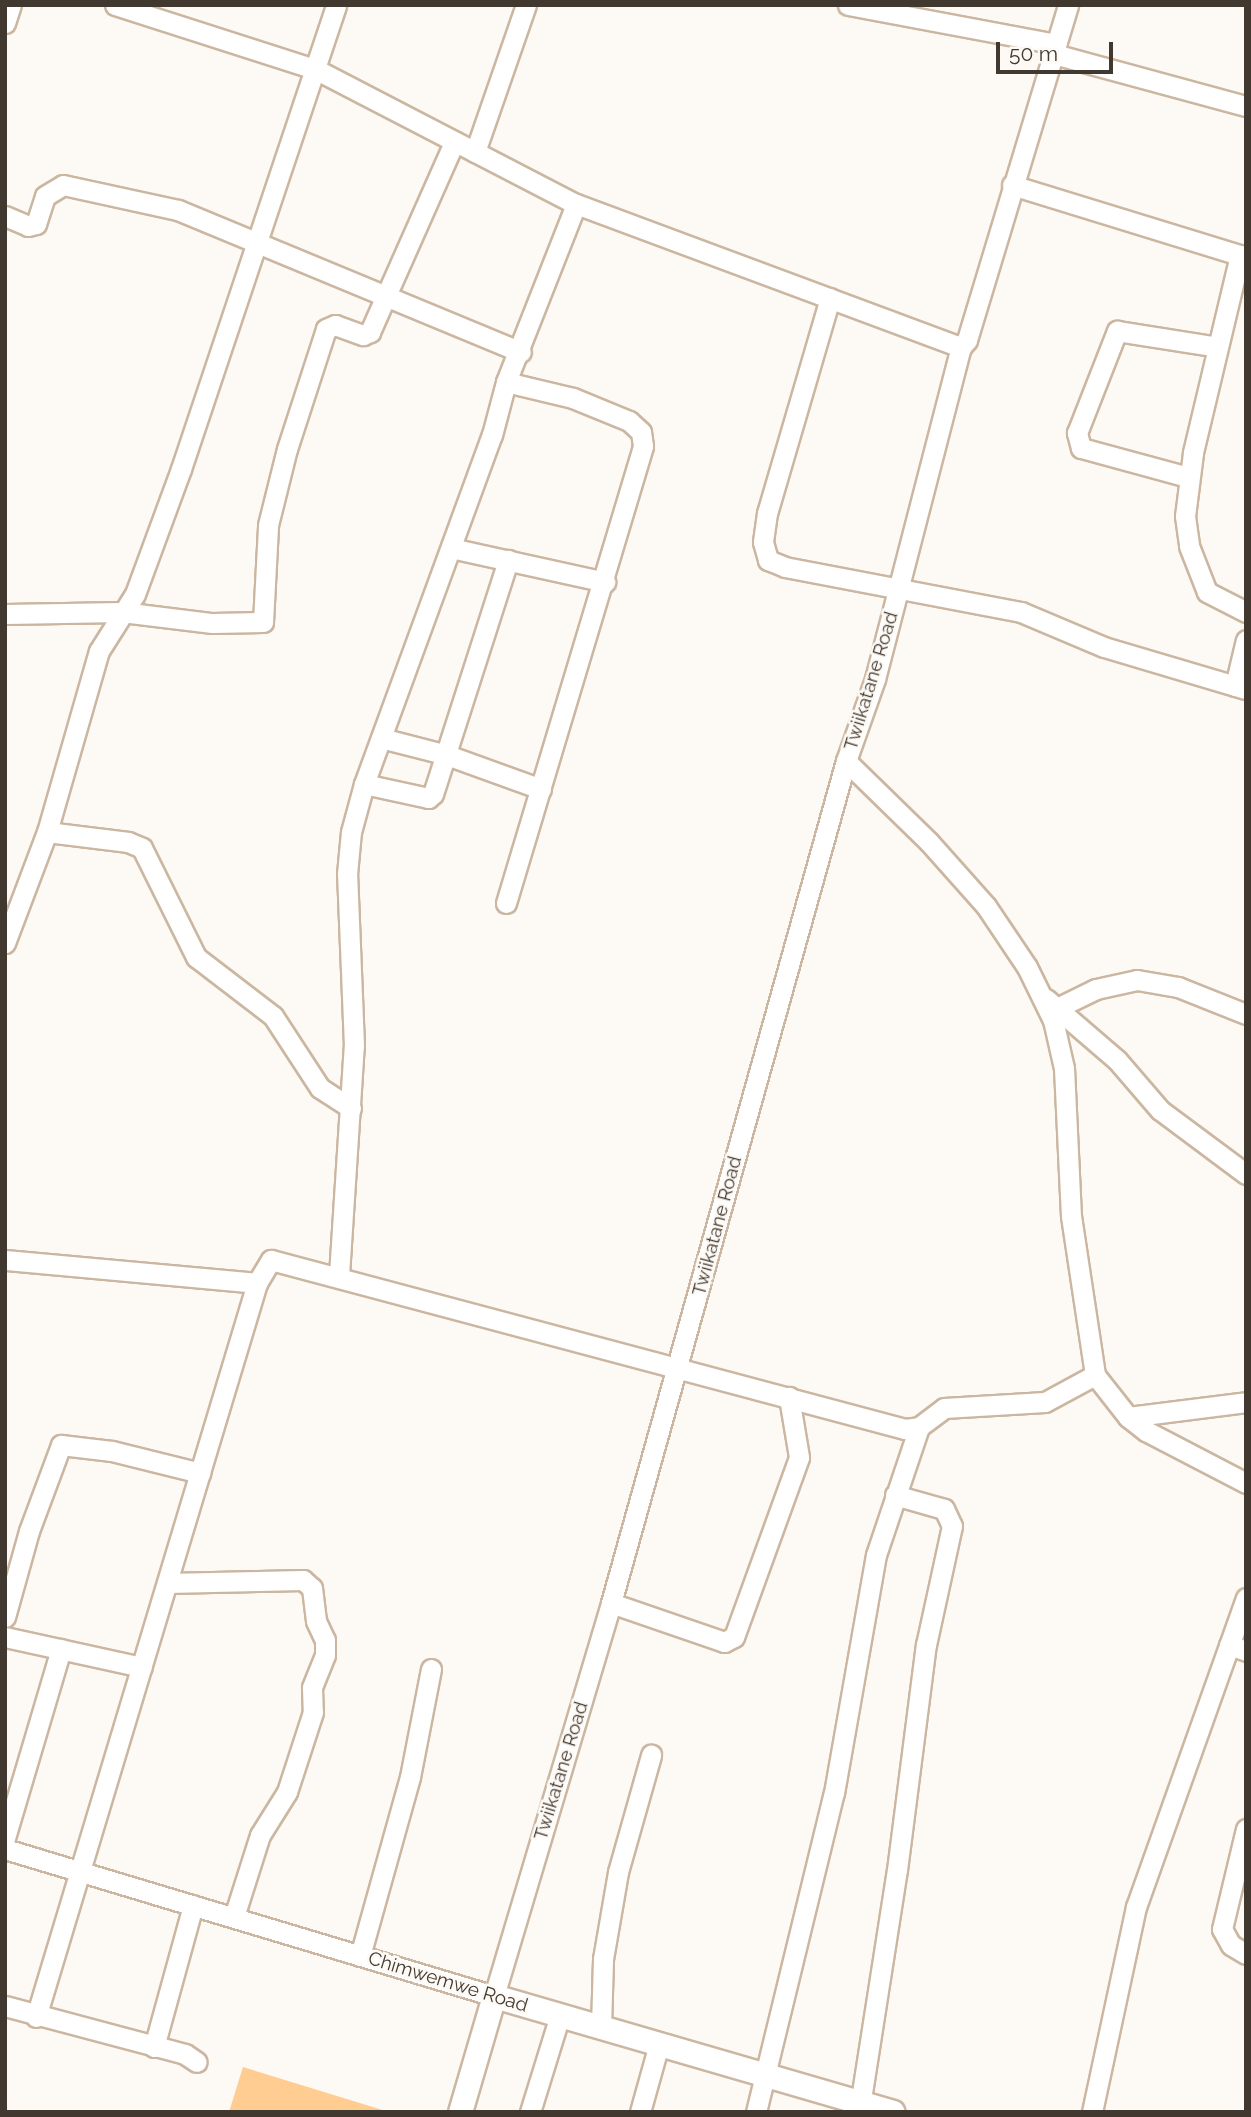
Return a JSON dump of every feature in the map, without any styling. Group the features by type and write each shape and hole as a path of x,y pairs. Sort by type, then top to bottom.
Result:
{"main road":[{"name":"Chimwemwe Road","path":"494,1996 767,2076 860,2107 892,2112"},
{"name":"Twiikatane Road","path":"460,2112 494,1996"}],"street":[{"path":"5,23 11,5"},
{"path":"115,5 317,70 576,204 830,298 964,344"},
{"path":"5,943 47,832 93,669 106,637 145,571 261,240 336,5"},
{"path":"475,152 526,5"},
{"path":"848,5 1055,49 1246,106"},
{"name":"Twiikatane Road","path":"494,1996 611,1604 846,761 900,587 964,344 1068,5"},
{"path":"5,614 122,612 236,625 263,622 268,525 322,339 332,325 368,333 454,142"},
{"path":"5,216 28,226 36,224 45,196 63,185 178,210 261,240 384,296 521,352"},
{"path":"1012,185 1243,256 1218,347 1188,477 1189,546 1201,582 1217,600 1246,612"},
{"path":"339,1275 354,1032 347,874 364,784 451,548 506,382 521,352 576,204"},
{"path":"830,298 767,513 764,553 768,560 785,567 1021,612 1104,647 1241,687 1246,640"},
{"path":"1188,477 1082,448 1077,433 1117,331 1218,347"},
{"path":"506,382 596,406 629,421 641,432 642,458 506,903"},
{"path":"451,548 605,582"},
{"path":"364,784 430,797 447,755 508,561"},
{"path":"381,738 447,755 541,789"},
{"path":"846,761 960,874 986,906 1050,1002 1117,1060 1160,1110 1246,1174"},
{"path":"47,832 128,842 142,848 199,960 273,1016 320,1088 351,1108"},
{"path":"1050,1002 1137,980 1178,987 1246,1014"},
{"path":"1050,1002 1060,1040 1071,1216 1095,1375 1128,1418 1167,1443 1246,1483"},
{"path":"5,1260 257,1283"},
{"path":"36,2017 257,1283 273,1260 339,1275 905,1429 919,1427 944,1408 1045,1402 1095,1375"},
{"path":"611,1604 724,1642 734,1637 799,1457 789,1397"},
{"path":"1128,1418 1246,1402"},
{"path":"756,2112 767,2076 834,1793 869,1587 895,1495 919,1427"},
{"path":"5,1617 29,1531 61,1445 112,1451 200,1473"},
{"path":"860,2107 926,1645 951,1526 944,1509 895,1495"},
{"path":"167,1583 303,1580 312,1588 316,1621 325,1640 325,1655 312,1688 313,1712 287,1792 260,1835 234,1917"},
{"path":"1092,2112 1136,1907 1237,1648 1246,1598"},
{"path":"5,1637 142,1667"},
{"path":"5,1838 61,1649"},
{"path":"360,1956 412,1769 431,1669"},
{"path":"601,2027 603,1959 616,1885 651,1755"},
{"path":"1246,1829 1222,1929 1231,1945 1246,1954"},
{"name":"Chimwemwe Road","path":"5,1849 494,1996"},
{"path":"154,2047 193,1905"},
{"path":"5,2006 36,2017 185,2054 197,2062"},
{"path":"530,2112 560,2015"},
{"path":"640,2112 659,2044"}],"shaded area":[{"path":"243,2067 389,2112 229,2112"}]}
